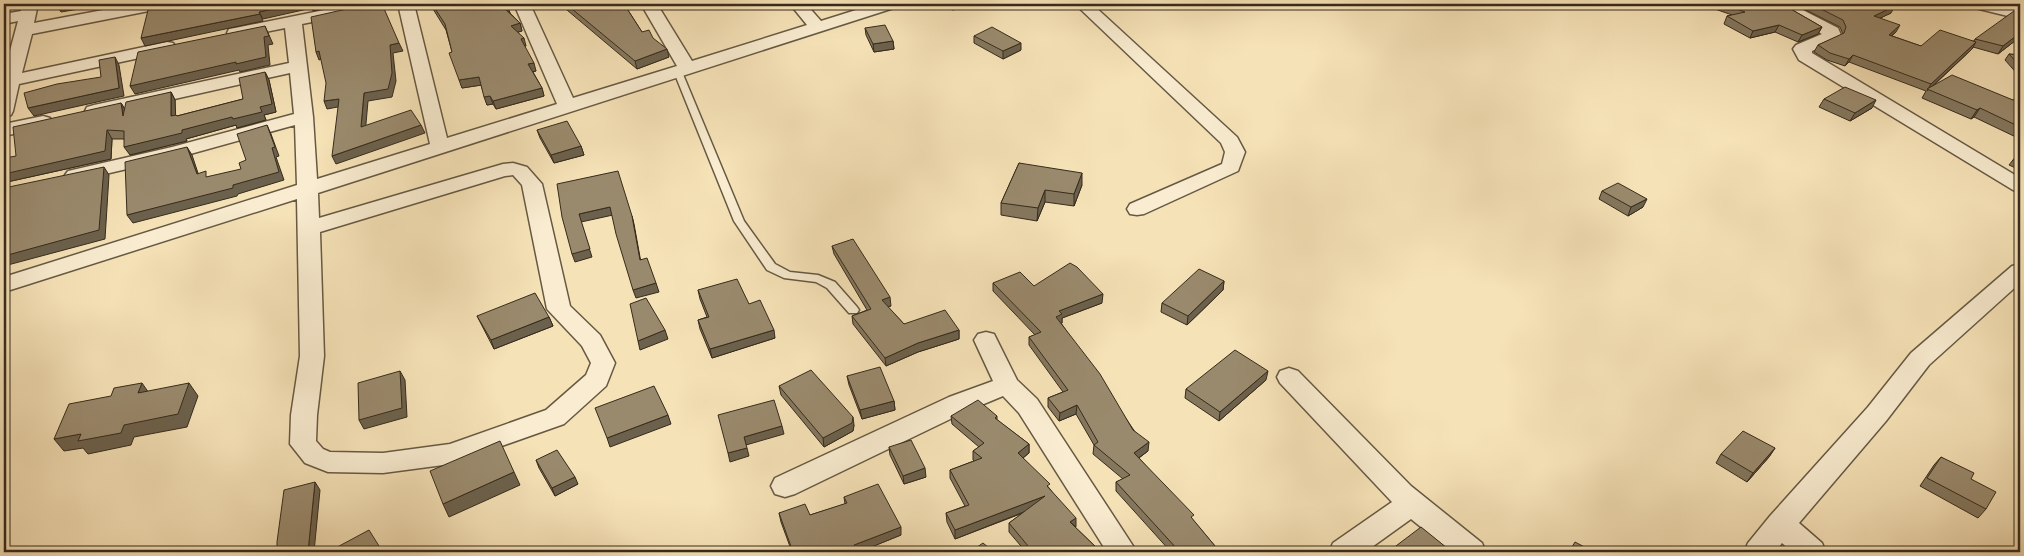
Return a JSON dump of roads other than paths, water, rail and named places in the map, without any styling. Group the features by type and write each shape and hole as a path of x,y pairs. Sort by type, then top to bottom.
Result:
{"street":[{"path":"218,37 377,4"},
{"path":"406,4 440,147"},
{"path":"522,4 568,107"},
{"path":"649,4 683,70"},
{"path":"798,4 817,27"},
{"path":"4,285 891,4"},
{"path":"1083,4 1230,141 1235,152 1231,166 1138,209"},
{"path":"1779,4 1832,32 1833,35 1802,49 1805,56 2020,186"},
{"path":"1978,4 1999,6 2020,14"},
{"path":"4,19 149,5"},
{"path":"4,111 9,81 28,16"},
{"path":"293,22 304,117 309,228 312,356 304,415 303,444 314,456 328,462 383,462 451,454 555,418 597,380 603,363 592,341 559,309 532,184 523,173 516,169 503,170 309,228"},
{"path":"9,81 181,44"},
{"path":"81,114 298,66"},
{"path":"61,178 176,152 304,117"},
{"path":"4,130 62,118"},
{"path":"1758,552 1780,524 1877,414 1920,359 2020,271"},
{"path":"986,340 1007,386 1028,406 1123,552"},
{"path":"1289,377 1401,494 1472,552"},
{"path":"785,486 958,404 1007,386"},
{"path":"1342,552 1412,503"},
{"path":"1780,524 1812,552"}],"lane":[{"path":"1849,12 1863,4 1881,4"},
{"path":"683,70 739,221 771,267 788,275 818,279 831,285 853,310"}]}
